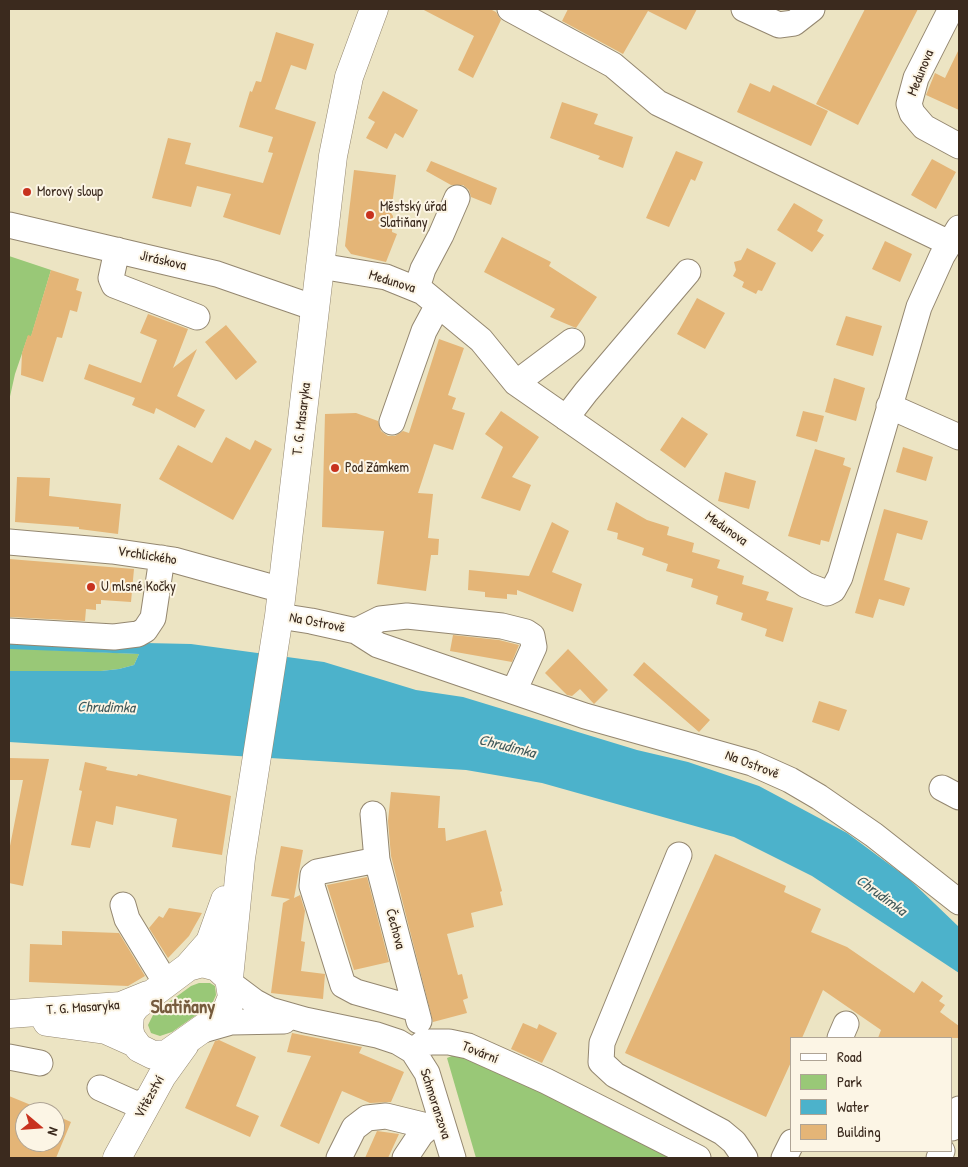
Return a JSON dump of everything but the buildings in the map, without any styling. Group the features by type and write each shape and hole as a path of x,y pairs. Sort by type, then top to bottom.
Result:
{"main road":[{"name":"T. G. Masaryka","path":"9,1015 97,1028 123,1036 148,1054 162,1055 175,1050 226,1012 232,997 230,981 232,934 244,834 278,622 334,156 344,100 354,59 374,9"},
{"name":"T. G. Masaryka","path":"135,1044 129,1032 130,1014 136,1006 188,967 205,949 212,936 235,870 244,834"},
{"path":"188,967 202,963 210,964 220,969 230,981"},
{"name":"T. G. Masaryka","path":"9,1015 121,1006 160,988"},
{"name":"Vítězství","path":"112,1158 141,1101 172,1060 195,1035"},
{"name":"Vítězství","path":"117,1158 141,1101 142,1061 135,1044"}],"street":[{"name":"Medunova","path":"320,266 386,277 417,288 481,340 516,382 806,585 824,593 834,590 840,577 919,307 954,236 658,102 612,65 510,9"},
{"path":"744,9 779,25 794,23 812,9"},
{"name":"Medunova","path":"951,9 916,78 909,104 912,113 924,127 959,146"},
{"path":"417,288 422,269 442,235 457,198"},
{"name":"Jiráskova","path":"9,225 243,282 315,308"},
{"path":"117,250 110,278 114,285 197,317"},
{"path":"566,418 688,272"},
{"path":"392,422 424,331 438,305"},
{"path":"516,382 572,341"},
{"path":"889,406 959,437"},
{"name":"Vrchlického","path":"9,542 162,558 282,590"},
{"path":"9,631 114,637 138,634 145,630 153,618 162,558"},
{"name":"Na Ostrově","path":"356,631 380,619 407,616 502,626 526,632 532,636 534,647 514,691"},
{"name":"Na Ostrově","path":"278,622 311,621 356,631 378,645 621,727 727,754 778,774 819,797 874,835 959,902"},
{"name":"Čechova","path":"373,814 377,860 416,1009 418,1047"},
{"path":"680,856 602,1043 601,1062 615,1075 722,1132 734,1142 745,1158"},
{"path":"377,860 317,872 313,875 312,886 343,985 356,992 416,1009"},
{"path":"123,905 127,919 160,988"},
{"path":"230,981 263,1007 329,1026"},
{"path":"195,1035 219,1024 248,1021 286,1021 329,1026 377,1035 418,1047"},
{"name":"Tovární","path":"418,1047 440,1041 458,1043 546,1080 698,1158"},
{"name":"Schmoranzova","path":"418,1047 427,1074 436,1126 453,1158"},
{"path":"9,1057 40,1062"},
{"path":"100,1088 141,1101"},
{"path":"953,1125 959,1109"},
{"path":"339,1158 354,1128 367,1118 386,1116 436,1126"},
{"path":"405,1158 417,1139 436,1126"},
{"path":"784,1158 790,1146"}],"green space":[{"path":"9,256 51,270 31,337 28,336 15,374 9,401"},
{"path":"9,649 139,654 134,665 119,669 101,671 9,671"},
{"path":"199,983 210,983 215,986 216,995 212,1004 172,1032 160,1036 151,1033 148,1025 154,1013 191,986"},
{"path":"464,1051 678,1158 476,1158 447,1058"}],"water":[{"name":"Chrudimka","path":"9,640 191,644 324,662 416,690 463,697 637,750 688,762 759,786 847,833 909,879 959,927 959,973 812,876 734,837 542,783 466,770 9,742 9,671 101,671 119,669 134,665 139,654 9,649"}],"place":[{"name":"Morový sloup","path":"27,192"},
{"name":"Městský úřad Slatiňany","path":"370,215"},
{"name":"Pod Zámkem","path":"335,468"},
{"name":"U mlsné Kočky","path":"91,587"}],"district":[{"name":"Slatiňany","path":"183,1008"}]}
